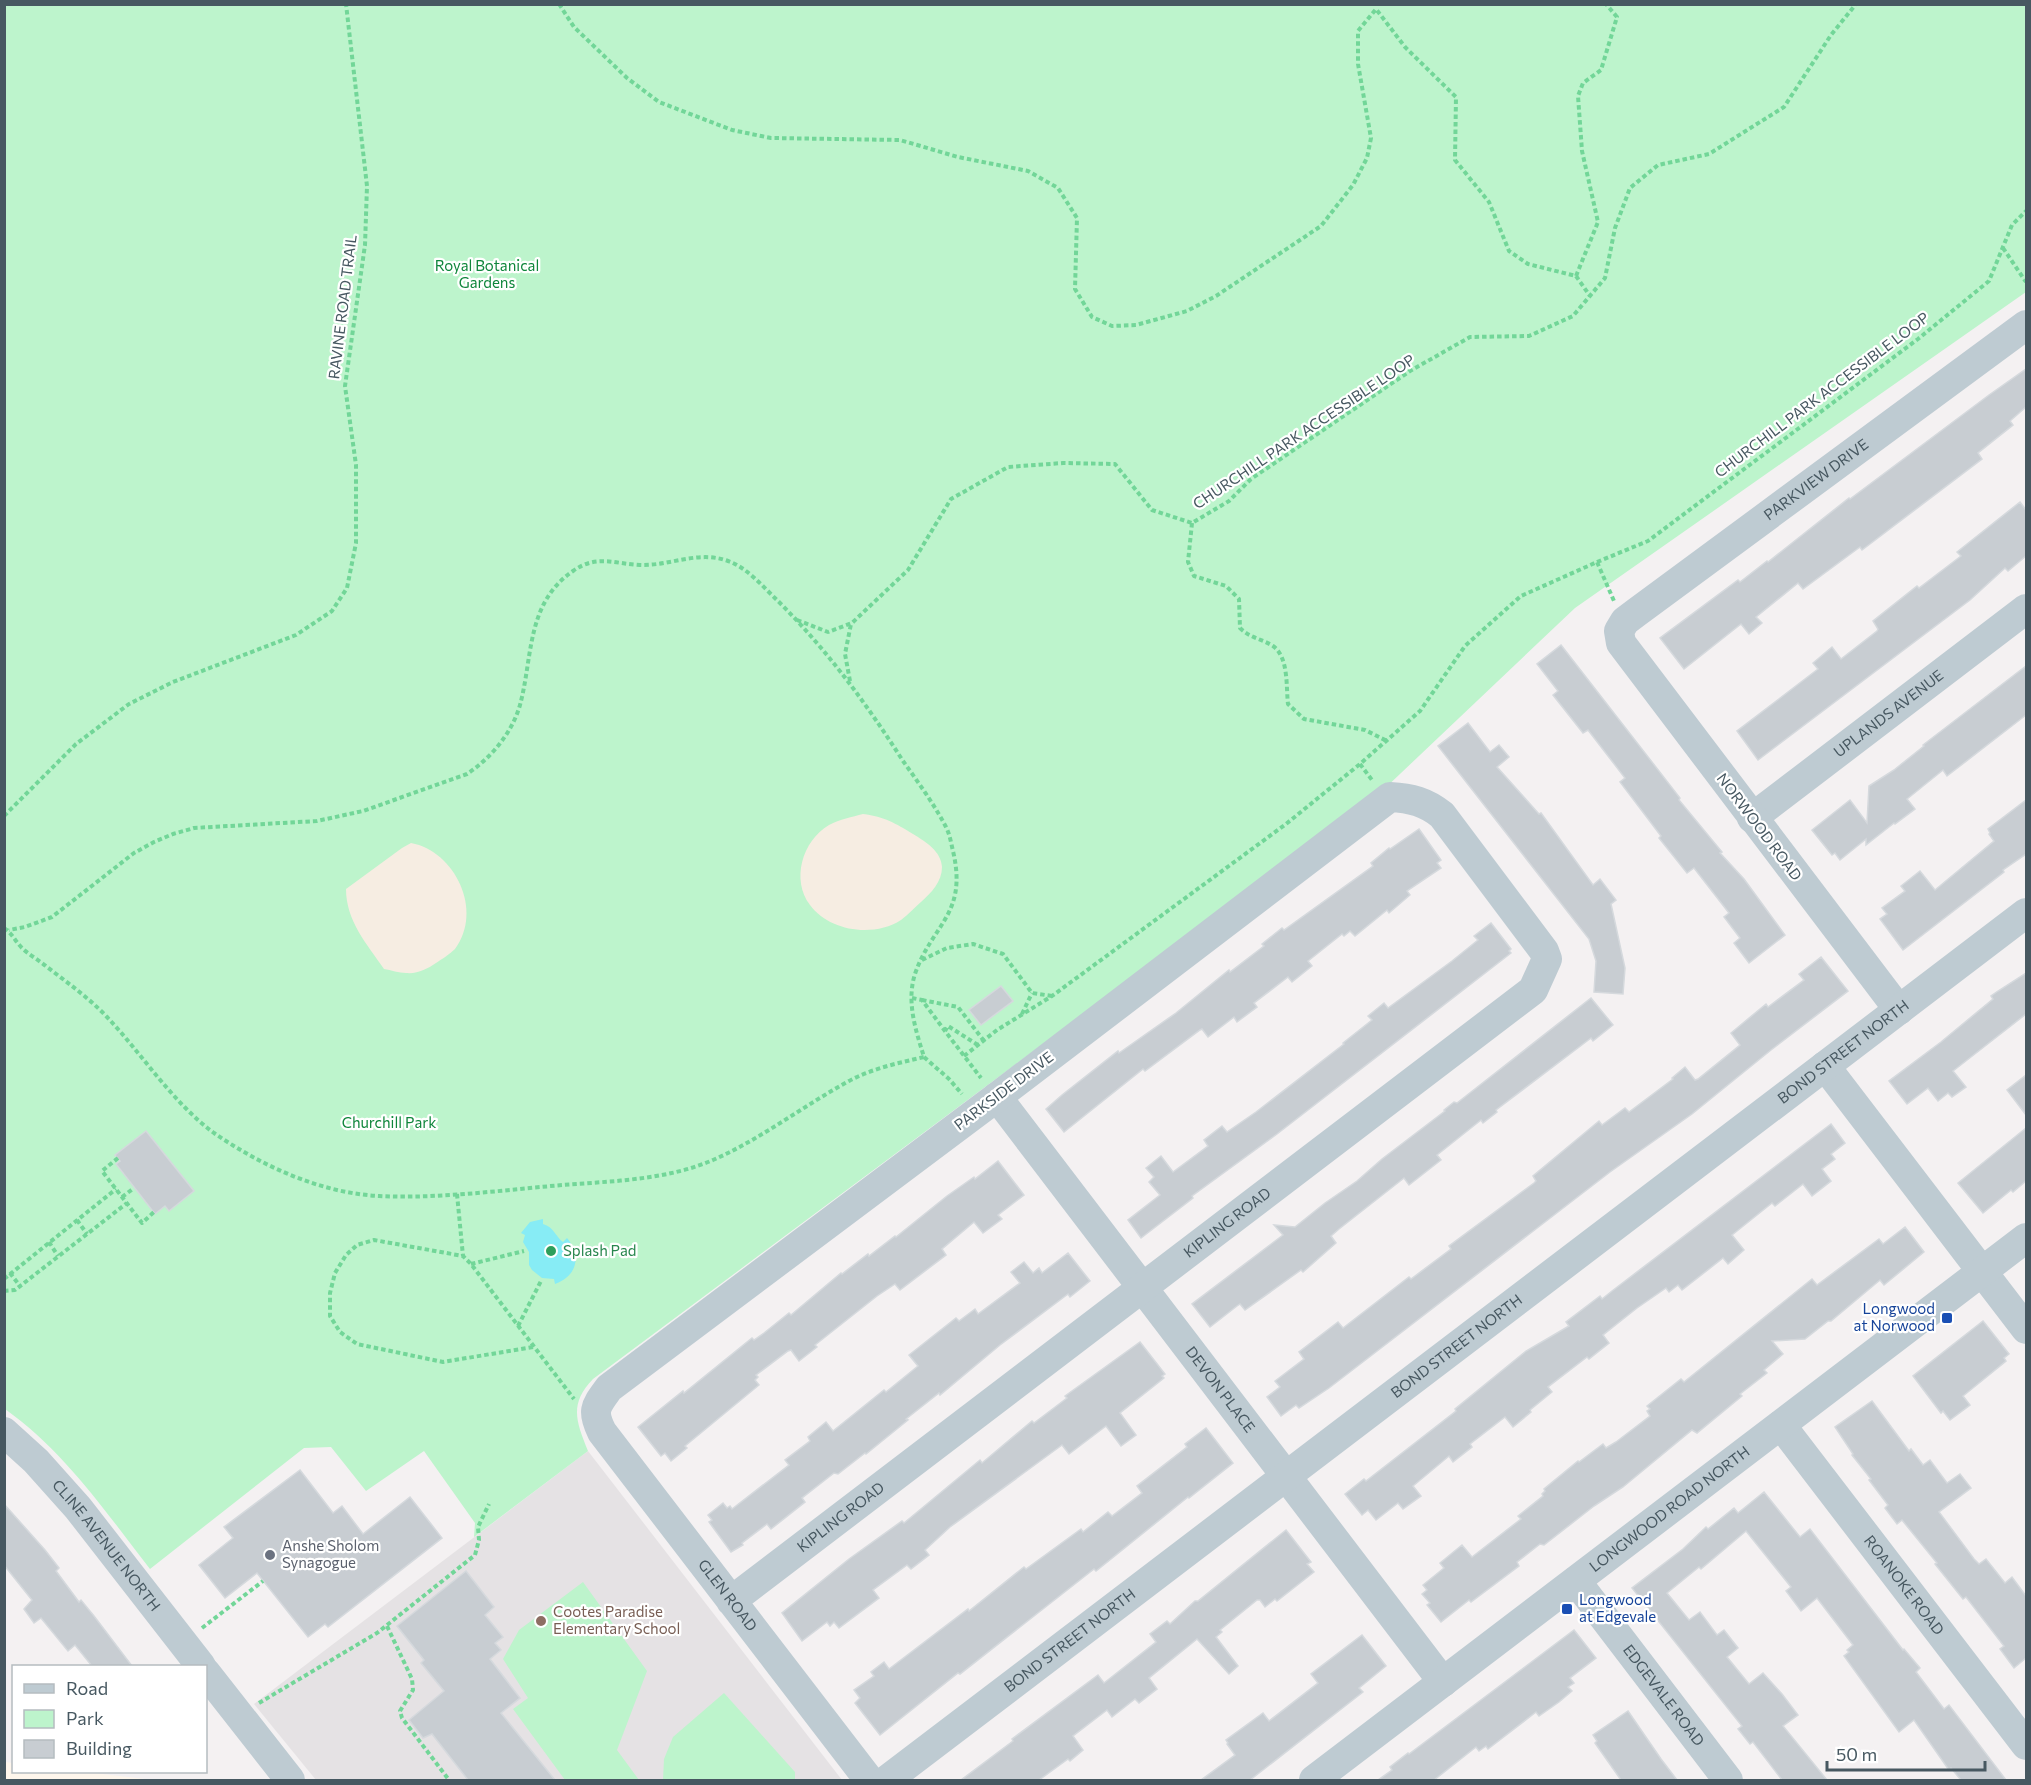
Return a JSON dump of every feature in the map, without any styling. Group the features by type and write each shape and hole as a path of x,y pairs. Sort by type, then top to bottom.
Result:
{"street":[{"name":"PARKVIEW DRIVE","path":"1622,633 2026,325"},
{"name":"UPLANDS AVENUE","path":"1752,818 2026,609"},
{"name":"NORWOOD ROAD","path":"1622,633 1752,818 1899,1010"},
{"name":"PARKSIDE DRIVE","path":"596,1406 609,1388 986,1105 1390,797 1420,802"},
{"name":"KIPLING ROAD","path":"731,1601 1533,990 1547,959 1544,951 1442,815 1429,804 1420,802"},
{"name":"BOND STREET NORTH","path":"887,1780 2026,913"},
{"path":"1825,1066 2026,1329"},
{"name":"DEVON PLACE","path":"986,1105 1142,1288 1443,1682"},
{"name":"LONGWOOD ROAD NORTH","path":"1314,1780 2026,1238"},
{"name":"GLEN ROAD","path":"596,1406 596,1419 602,1432 869,1780"},
{"name":"ROANOKE ROAD","path":"1781,1425 2026,1745"},
{"name":"CLINE AVENUE NORTH","path":"4,1432 66,1493 200,1665"},
{"name":"EDGEVALE ROAD","path":"1576,1581 1728,1780"},
{"path":"207,1673 290,1780"}],"path":[{"name":"RAVINE ROAD TRAIL","path":"4,816 76,744 129,704 173,682 296,634 332,611 347,588 356,543 356,465 345,386 365,245 367,186 346,4"},
{"path":"559,4 574,27 627,78 659,102 732,130 771,138 900,140 958,158 1028,171 1058,188 1077,218 1075,289 1092,317 1112,326 1136,325 1187,311 1216,296 1321,226 1353,185 1366,158 1371,138 1358,64 1358,31 1376,9 1405,47 1456,98 1455,160 1489,202 1509,251 1528,264 1576,276 1590,296"},
{"path":"1576,276 1598,222 1582,151 1578,96 1583,83 1601,70 1617,16 1606,4"},
{"name":"CHURCHILL PARK ACCESSIBLE LOOP","path":"797,620 828,632 852,623 908,570 951,500 1008,467 1063,463 1114,464 1152,510 1192,522 1229,501 1251,479 1410,371 1470,337 1529,336 1573,316 1605,278 1615,228 1630,189 1658,165 1709,154 1784,107 1831,35 1856,4"},
{"name":"CHURCHILL PARK ACCESSIBLE LOOP","path":"964,1056 1022,1014 1052,996 1286,824 1387,741 1420,711 1465,646 1521,596 1648,541 1918,339 1989,281 2012,225 2026,211"},
{"path":"2003,248 2026,282"},
{"path":"1192,522 1188,562 1194,576 1226,586 1239,599 1240,628 1248,636 1275,647 1284,663 1288,705 1304,719 1365,730 1387,741"},
{"path":"7,929 25,927 52,917 134,853 173,834 194,828 317,821 363,811 467,774 494,751 512,725 520,707 533,629 543,607 563,579 575,569 587,564 612,560 639,565 656,565 692,557 727,560 758,581 821,646 867,705 947,830 954,855 956,894 945,921 915,975 912,999 913,1017 924,1057 949,1079 986,1105"},
{"path":"1597,562 1622,633"},
{"path":"850,682 845,654 852,623"},
{"path":"7,929 21,947 84,994 186,1106 211,1130 266,1164 301,1179 340,1190 377,1196 457,1194 633,1179 669,1173 700,1164 746,1144 849,1081 888,1066 924,1057"},
{"path":"921,961 946,948 972,944 1003,954 1032,993 1052,996"},
{"path":"1022,1014 1032,993"},
{"path":"912,999 958,1007 984,1041"},
{"path":"922,1000 964,1056 986,1105"},
{"path":"945,1031 948,1026 978,1045"},
{"path":"117,1158 102,1171 142,1223 154,1212"},
{"path":"122,1197 134,1188"},
{"path":"4,1279 116,1189"},
{"path":"457,1194 462,1256"},
{"path":"4,1291 13,1292 127,1203"},
{"path":"77,1220 87,1234"},
{"path":"533,1347 442,1362 357,1344 340,1332 330,1316 330,1293 335,1273 346,1255 357,1245 374,1240 462,1256 471,1264 575,1401 596,1406"},
{"path":"49,1242 58,1256"},
{"path":"471,1264 524,1251"},
{"path":"10,1273 20,1286"},
{"path":"518,1326 541,1281"},
{"path":"253,1707 377,1634 475,1555 479,1540 478,1527 489,1504"},
{"path":"196,1633 263,1581"},
{"path":"387,1626 412,1679 413,1690 400,1711 402,1718 449,1780"}],"shaded area":[{"name":"Cootes Paradise Elementary School","path":"588,1451 842,1780 316,1780 254,1704"},
{"path":"5,1762 12,1763 12,1773 94,1773 145,1779 145,1780 5,1780"}],"green space":[{"path":"5,5 2026,5 2026,292 1575,608 1381,792 593,1379 580,1397 577,1413 580,1431 588,1451 474,1537 475,1523 424,1451 366,1491 331,1447 304,1448 150,1569 65,1463 27,1426 5,1409"},
{"path":"583,1582 647,1671 617,1750 639,1780 565,1780 513,1709 528,1698 503,1659 519,1630"},
{"path":"724,1693 795,1772 795,1780 663,1780 664,1759 673,1737"}],"sand":[{"path":"863,814 890,821 923,840 939,856 942,867 935,887 904,918 890,926 865,930 840,926 818,914 804,895 801,884 802,862 812,841 829,825"},
{"path":"411,843 427,848 452,870 465,901 467,918 463,934 455,949 418,972 401,973 384,969 365,941 354,922 347,901 346,889"}],"water":[{"name":"Splash Pad","path":"543,1219 543,1224 550,1227 563,1242 567,1238 575,1252 575,1265 572,1271 555,1284 554,1279 542,1278 532,1270 529,1265 529,1252 523,1242 525,1235 521,1233 530,1222"}],"building":[{"path":"2026,369 2026,407 2010,421 2013,425 1978,453 1982,459 1862,550 1860,547 1803,589 1798,583 1756,617 1762,623 1749,634 1741,624 1684,669 1660,638 1738,580 1740,582 1768,562 1849,498"},
{"path":"2020,502 2026,510 2026,556 2008,571 2005,568 1970,600 1758,760 1737,731 1818,669 1813,663 1832,647 1841,659 1877,631 1873,621 1917,586 1919,588 1961,556 1957,552"},
{"path":"1561,645 1785,935 1749,963 1734,943 1740,938 1724,917 1729,913 1694,868 1687,873 1620,782 1625,778 1588,730 1583,733 1553,695 1558,691 1537,664"},
{"path":"2026,666 2026,715 1947,776 1943,770 1907,799 1915,809 1866,845 1866,839 1840,860 1835,853 1832,855 1812,830 1850,800 1867,823 1869,786 1894,770"},
{"path":"1468,723 1490,752 1499,745 1509,757 1497,767 1539,814 1541,813 1593,885 1600,879 1616,900 1611,904 1625,968 1623,994 1594,992 1596,961 1589,939 1438,746"},
{"path":"2026,800 2026,854 1903,950 1880,919 1887,914 1882,908 1905,891 1901,886 1920,871 1935,890 1994,841 1988,829"},
{"path":"1419,829 1441,860 1437,863 1441,868 1407,891 1410,895 1389,913 1387,910 1355,936 1350,931 1344,936 1342,934 1308,961 1312,966 1292,982 1288,977 1254,1003 1257,1007 1237,1022 1234,1017 1208,1037 1202,1029 1200,1030 1145,1071 1143,1069 1064,1132 1046,1109 1062,1095 1118,1051 1119,1053 1176,1013 1229,970 1230,972 1264,946 1262,944 1282,928 1284,930 1373,866 1371,863 1389,848"},
{"path":"1491,923 1511,949 1509,951 1511,953 1277,1134 1192,1196 1193,1198 1141,1238 1128,1220 1160,1195 1149,1182 1154,1177 1146,1168 1161,1156 1173,1172 1208,1146 1204,1140 1222,1126 1227,1132 1256,1112 1344,1044 1372,1020 1368,1016 1384,1003 1388,1008 1452,961 1478,940 1474,936"},
{"path":"1821,957 1848,991 1692,1114 1610,1172 1329,1388 1299,1408 1296,1405 1281,1416 1267,1397 1280,1387 1275,1381 1304,1359 1299,1352 1338,1322 1343,1328 1409,1277 1411,1279 1451,1249 1449,1246 1534,1183 1536,1181 1533,1176 1599,1121 1602,1125 1625,1108 1629,1112 1673,1079 1685,1067 1695,1080 1698,1079 1740,1045 1731,1033 1766,1004 1768,1007 1804,980 1799,974"},
{"path":"2026,973 2026,1014 1953,1071 1966,1087 1952,1097 1948,1093 1938,1101 1928,1088 1907,1104 1889,1081 1993,999 1991,996"},
{"path":"1001,986 1013,1001 981,1025 969,1010"},
{"path":"1591,998 1613,1025 1593,1041 1591,1038 1496,1110 1497,1112 1483,1123 1481,1120 1437,1155 1441,1160 1409,1185 1404,1178 1339,1229 1331,1236 1336,1243 1303,1272 1301,1270 1245,1310 1240,1304 1210,1327 1192,1304 1283,1235 1274,1225 1295,1227"},
{"path":"2026,1075 2026,1115 2007,1090"},
{"path":"1831,1124 1845,1143 1831,1154 1835,1159 1822,1169 1831,1181 1812,1196 1803,1184 1775,1206 1772,1203 1732,1235 1744,1250 1728,1264 1723,1258 1682,1290 1678,1285 1669,1292 1666,1288 1637,1308 1603,1335 1609,1343 1548,1387 1552,1392 1513,1427 1505,1417 1470,1444 1472,1447 1453,1462 1449,1456 1413,1486 1421,1496 1403,1509 1398,1503 1376,1520 1368,1510 1362,1515 1345,1494 1364,1479 1366,1481 1456,1411 1455,1409 1526,1351 1569,1326 1566,1322 1600,1296 1602,1299"},
{"path":"2026,1128 2026,1181 1983,1213 1958,1183"},
{"path":"146,1131 194,1191 169,1211 165,1206 155,1214 116,1164 120,1161 115,1155"},
{"path":"998,1161 1024,1195 998,1215 1002,1219 983,1233 974,1222 942,1249 946,1255 900,1290 895,1284 877,1296 815,1345 817,1347 799,1361 791,1350 788,1351 756,1375 758,1377 755,1380 759,1385 685,1446 687,1448 671,1461 665,1453 661,1456 638,1427 752,1338 754,1340 789,1313 791,1315 841,1273 896,1237 947,1196 974,1177 975,1179"},
{"path":"1905,1227 1924,1252 1884,1285 1880,1280 1831,1321 1805,1339 1772,1341 1783,1354 1764,1370 1767,1373 1740,1394 1742,1396 1697,1433 1692,1430 1623,1487 1594,1506 1544,1545 1540,1544 1517,1562 1519,1566 1441,1622 1427,1605 1430,1603 1422,1594 1427,1590 1423,1585 1444,1568 1440,1563 1462,1545 1472,1557 1521,1519 1518,1516 1543,1496 1544,1489 1578,1461 1603,1444 1606,1448 1616,1442 1650,1416 1647,1411 1650,1409 1647,1406 1681,1379 1684,1382 1812,1279 1817,1285 1879,1239 1883,1244"},
{"path":"1068,1253 1090,1281 1070,1297 1068,1294 1000,1345 940,1395 939,1393 906,1419 908,1420 866,1454 838,1474 834,1473 802,1498 805,1502 771,1529 767,1524 742,1543 743,1545 731,1552 709,1522 712,1520 708,1515 723,1503 727,1508 730,1506 732,1509 789,1465 785,1460 810,1441 808,1437 826,1422 833,1431 884,1390 886,1392 918,1366 909,1355 956,1318 959,1321 975,1309 978,1314 1020,1283 1011,1272 1024,1262 1033,1273 1039,1268 1042,1273"},
{"path":"1983,1321 2009,1354 2004,1358 2006,1361 1963,1396 1970,1405 1950,1420 1943,1411 1941,1413 1913,1376"},
{"path":"1140,1342 1165,1374 1162,1376 1164,1378 1120,1413 1136,1435 1121,1446 1106,1426 1069,1454 1062,1445 950,1527 925,1550 929,1555 911,1569 907,1565 873,1590 879,1598 839,1628 834,1622 830,1626 827,1622 802,1641 782,1613 849,1559 902,1521 904,1523 980,1460 982,1463 1032,1421 1034,1423 1067,1398 1065,1396"},
{"path":"1872,1401 1909,1451 1911,1449 1923,1465 1930,1460 1947,1483 1960,1474 1971,1488 1939,1512 1979,1564 1986,1559 2005,1583 2012,1577 2026,1596 2026,1658 2014,1668 2000,1649 2004,1646 1966,1597 1963,1599 1902,1520 1897,1524 1885,1508 1888,1505 1835,1427"},
{"path":"1206,1428 1233,1463 1096,1571 1094,1569 880,1735 855,1703 860,1698 854,1690 874,1676 871,1672 884,1662 889,1669 968,1609 969,1611 1024,1567 1026,1569 1081,1529 1083,1532 1108,1512 1112,1516 1142,1493 1137,1486 1187,1447 1185,1444"},
{"name":"Anshe Sholom Synagogue","path":"300,1470 333,1513 342,1506 363,1534 410,1497 442,1538 328,1627 325,1624 308,1637 257,1573 225,1598 199,1565 233,1538 224,1527"},
{"path":"1764,1492 1800,1537 1810,1529 1903,1650 1920,1668 1916,1672 1944,1709 1949,1705 2006,1780 1961,1780 1951,1768 1949,1770 1914,1720 1899,1732 1844,1656 1853,1645 1817,1598 1801,1611 1786,1591 1791,1587 1746,1531 1701,1569 1699,1567 1667,1593 1689,1620 1700,1612 1717,1635 1724,1630 1738,1648 1727,1657 1749,1684 1763,1673 1782,1694 1798,1715 1783,1726 1827,1780 1782,1780 1753,1742 1750,1744 1738,1729 1742,1726 1632,1588 1683,1549 1706,1527 1708,1529 1734,1508 1738,1513"},
{"path":"4,1504 45,1550 59,1568 56,1571 79,1602 81,1600 131,1665 91,1665 75,1645 68,1651 41,1618 34,1623 24,1609 32,1600 4,1565"},
{"path":"1286,1530 1311,1562 1307,1564 1314,1572 1277,1601 1275,1599 1265,1607 1260,1600 1257,1600 1220,1630 1222,1632 1216,1637 1238,1666 1229,1674 1197,1639 1149,1678 1157,1689 1139,1703 1135,1699 1112,1717 1107,1710 1073,1736 1083,1750 1039,1780 961,1780 1098,1675 1104,1683 1156,1642 1150,1634 1167,1621 1170,1624 1195,1601 1198,1601"},
{"path":"466,1571 494,1607 485,1615 503,1637 495,1643 501,1650 490,1659 520,1698 501,1713 555,1780 468,1780 432,1734 423,1738 409,1720 444,1691 421,1663 424,1660 397,1626"},
{"path":"1574,1630 1596,1658 1570,1678 1574,1683 1568,1687 1572,1691 1559,1702 1539,1716 1536,1712 1488,1749 1486,1746 1479,1751 1476,1747 1434,1780 1378,1780 1392,1770 1390,1767 1408,1753"},
{"path":"1362,1635 1386,1666 1359,1688 1363,1692 1250,1780 1201,1780 1235,1755 1226,1740 1263,1713 1269,1721 1318,1683 1311,1674"},
{"path":"1628,1711 1677,1780 1621,1780 1595,1743 1597,1741 1593,1735"}],"place":[{"name":"Splash Pad","path":"551,1251"},
{"name":"Longwood at Norwood","path":"1947,1318"},
{"name":"Anshe Sholom Synagogue","path":"270,1555"},
{"name":"Longwood at Edgevale","path":"1567,1609"},
{"name":"Cootes Paradise Elementary School","path":"541,1621"}],"park label":[{"name":"Royal Botanical Gardens","path":"487,274"},
{"name":"Churchill Park","path":"389,1123"}]}
